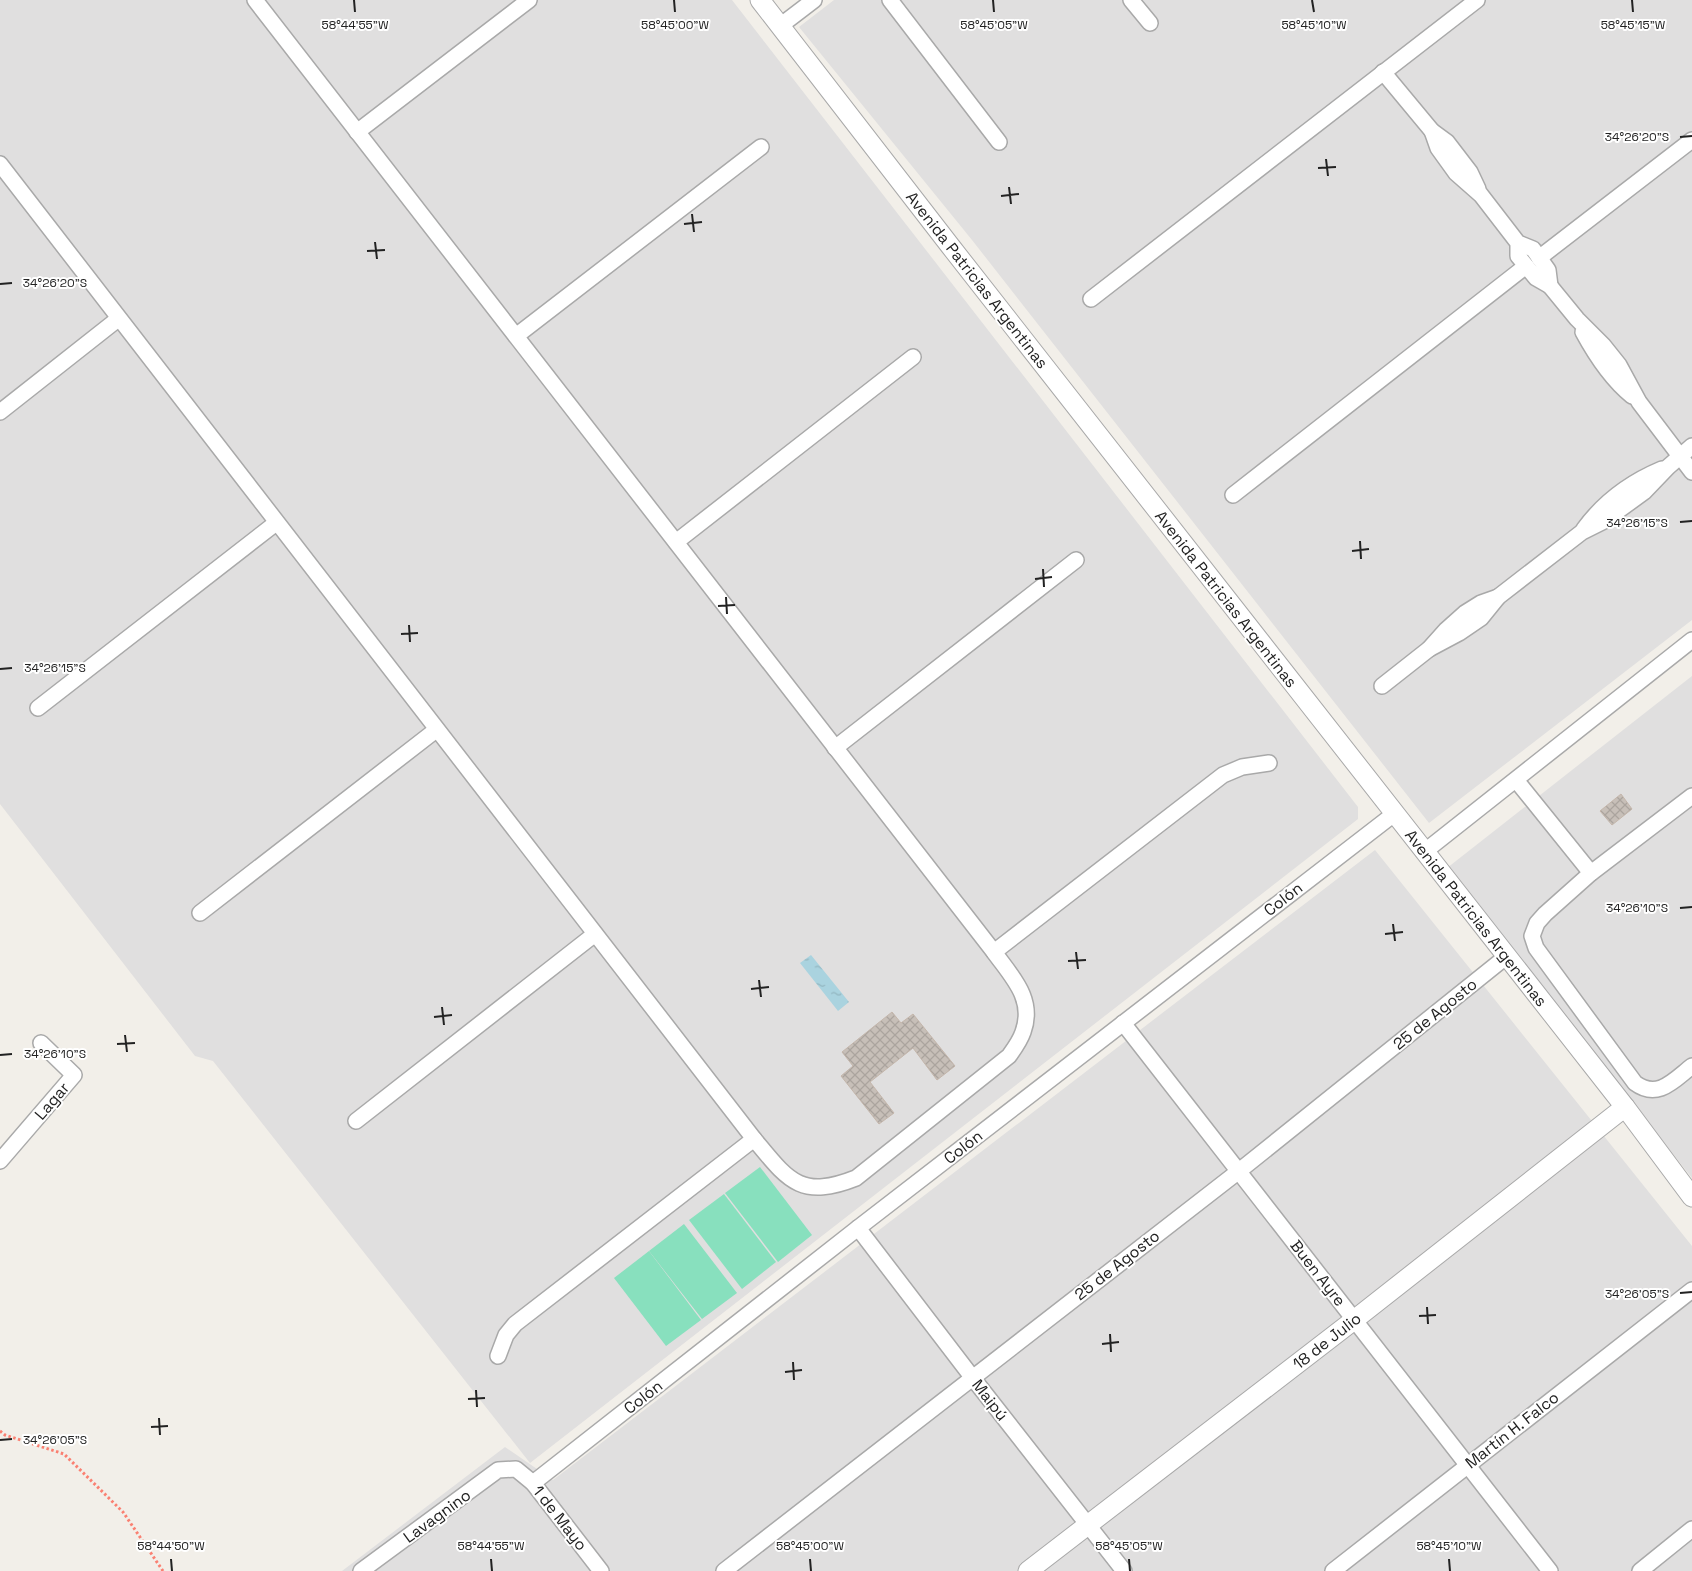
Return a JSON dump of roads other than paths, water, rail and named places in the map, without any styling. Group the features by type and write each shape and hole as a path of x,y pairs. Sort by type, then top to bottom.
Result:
{"street":[{"path":"0,164 754,1139 783,1173 797,1182 817,1188 835,1186 856,1178 1009,1056 1022,1033 1027,1013 1022,990 255,0"},
{"path":"358,132 529,0"},
{"name":"Avenida Patricias Argentinas","path":"760,0 1394,814 1625,1107 1692,1197"},
{"path":"780,26 814,0"},
{"path":"890,0 999,142"},
{"path":"1131,0 1150,23"},
{"path":"1091,299 1477,0"},
{"path":"1383,72 1432,131 1447,142 1470,172 1480,195 1518,243 1518,256 1532,262"},
{"path":"1233,495 1692,140"},
{"path":"516,336 761,147"},
{"path":"1532,262 1536,278 1550,286 1577,319 1598,357 1615,380 1639,402 1692,472"},
{"path":"0,412 118,319"},
{"path":"676,542 913,357"},
{"path":"1382,686 1429,649 1465,613 1481,603 1498,597 1582,532 1602,507 1634,483 1668,467 1692,446"},
{"path":"38,708 276,523"},
{"path":"835,748 1076,560"},
{"path":"1424,852 1692,640"},
{"path":"200,913 436,730"},
{"path":"994,952 1222,775 1242,766 1269,763"},
{"path":"1516,780 1591,873"},
{"path":"1692,796 1591,873 1545,914 1537,923 1532,936 1536,948 1635,1083 1642,1088 1651,1090 1666,1087 1692,1066"},
{"name":"Colón","path":"533,1483 858,1228 1394,814"},
{"path":"356,1121 595,934"},
{"name":"25 de Agosto","path":"724,1571 1239,1171 1507,956"},
{"name":"Buen Ayre","path":"1123,1023 1466,1466 1550,1571"},
{"name":"Lagar","path":"0,1161 74,1075 41,1043"},
{"name":"18 de Julio","path":"1028,1571 1354,1320 1625,1107"},
{"path":"498,1356 506,1335 515,1324 754,1139"},
{"name":"Maipú","path":"858,1228 1124,1571"},
{"name":"Martín H. Falco","path":"1333,1571 1692,1290"},
{"name":"1 de Mayo","path":"516,1469 533,1483 600,1571"},
{"name":"Lavagnino","path":"361,1571 498,1470 516,1469"},
{"path":"1640,1571 1692,1530"}],"water":[{"path":"811,955 849,1002 838,1011 800,963"}]}
